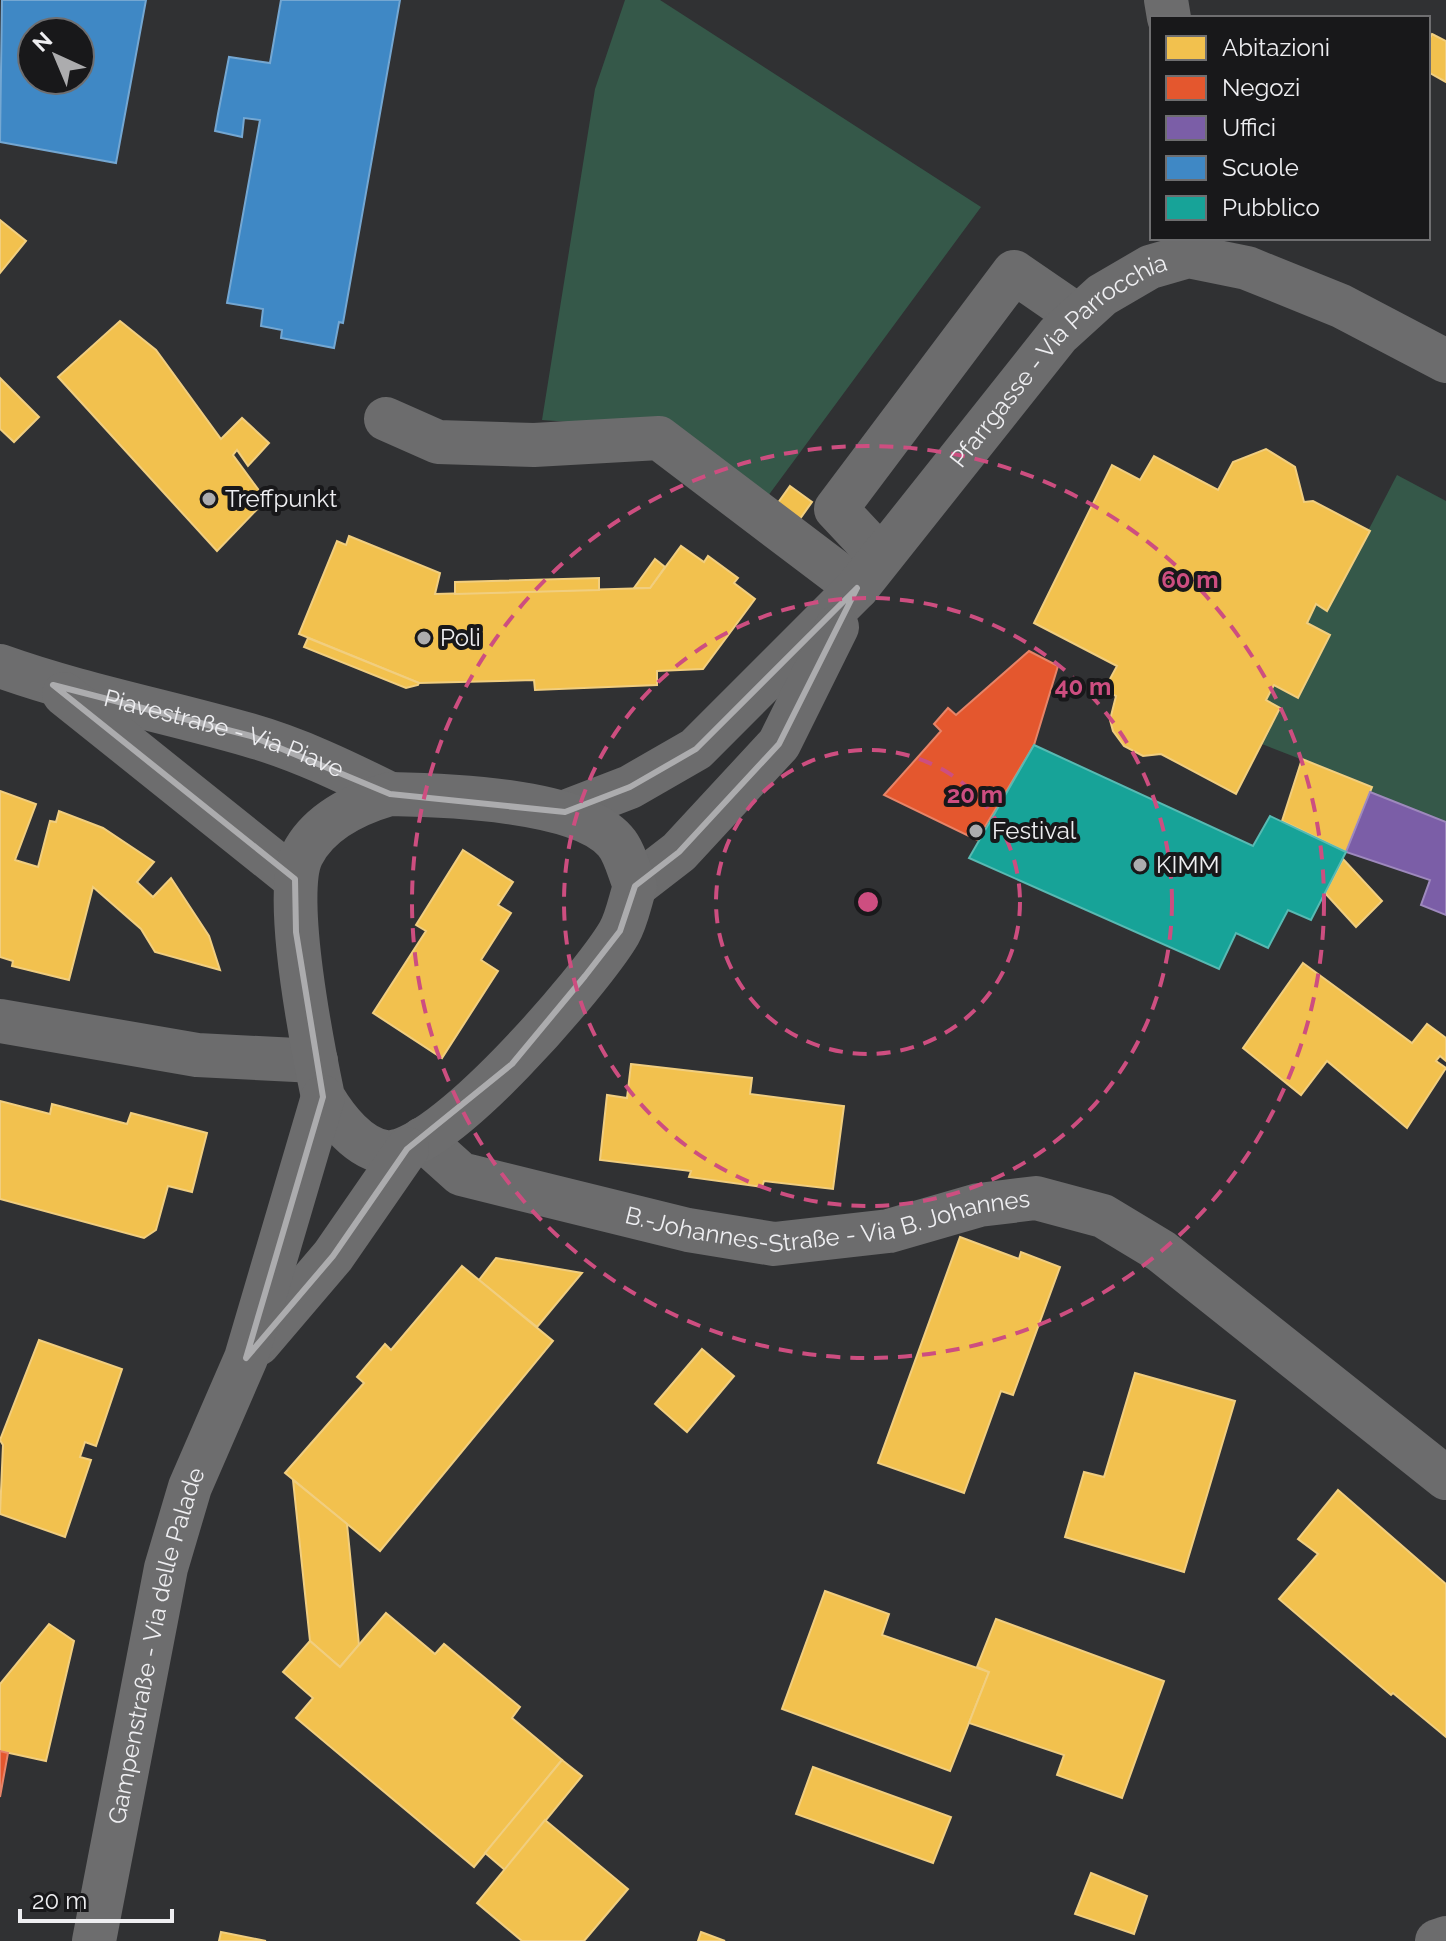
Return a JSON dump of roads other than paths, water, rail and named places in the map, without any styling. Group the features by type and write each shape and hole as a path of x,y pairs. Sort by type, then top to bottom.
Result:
{"main road":[{"name":"Piavestraße - Via Piave","path":"0,666 53,685 251,736 334,766 390,794"},
{"name":"Piavestraße - Via Piave","path":"53,685 295,879"},
{"path":"390,794 442,795 565,812 596,825 615,841 635,886 620,931 512,1064 449,1121 414,1144 387,1152 366,1145 332,1112 320,1079 296,932 295,879 302,854 352,806 390,794"},
{"name":"Gampenstraße - Via delle Palade","path":"94,1941 166,1568 190,1487 246,1358 320,1079"},
{"name":"Gampenstraße - Via delle Palade","path":"246,1358 333,1256 414,1144"}],"street":[{"name":"Pfarrgasse - Via Parrocchia","path":"565,812 630,787 696,749 869,572 1058,335 1102,295 1188,247 1296,286 1446,361"},
{"path":"869,572 836,509 1014,272 1078,316"},
{"path":"386,419 438,442 534,445 659,438 869,572"},
{"name":"Pfarrgasse - Via Parrocchia","path":"635,886 679,852 779,744 869,572"},
{"path":"0,1021 320,1079"},
{"name":"B.-Johannes-Straße - Via B. Johannes","path":"414,1144 461,1174 688,1230 774,1244 889,1231 979,1205 1036,1198 1103,1216 1161,1251 1446,1478"},
{"path":"1437,1941 1446,1938"}],"place":[{"name":"Treffpunkt","path":"209,499"},
{"name":"Poli","path":"424,638"},
{"name":"Festival","path":"976,831"},
{"name":"KIMM","path":"1140,865"}]}
